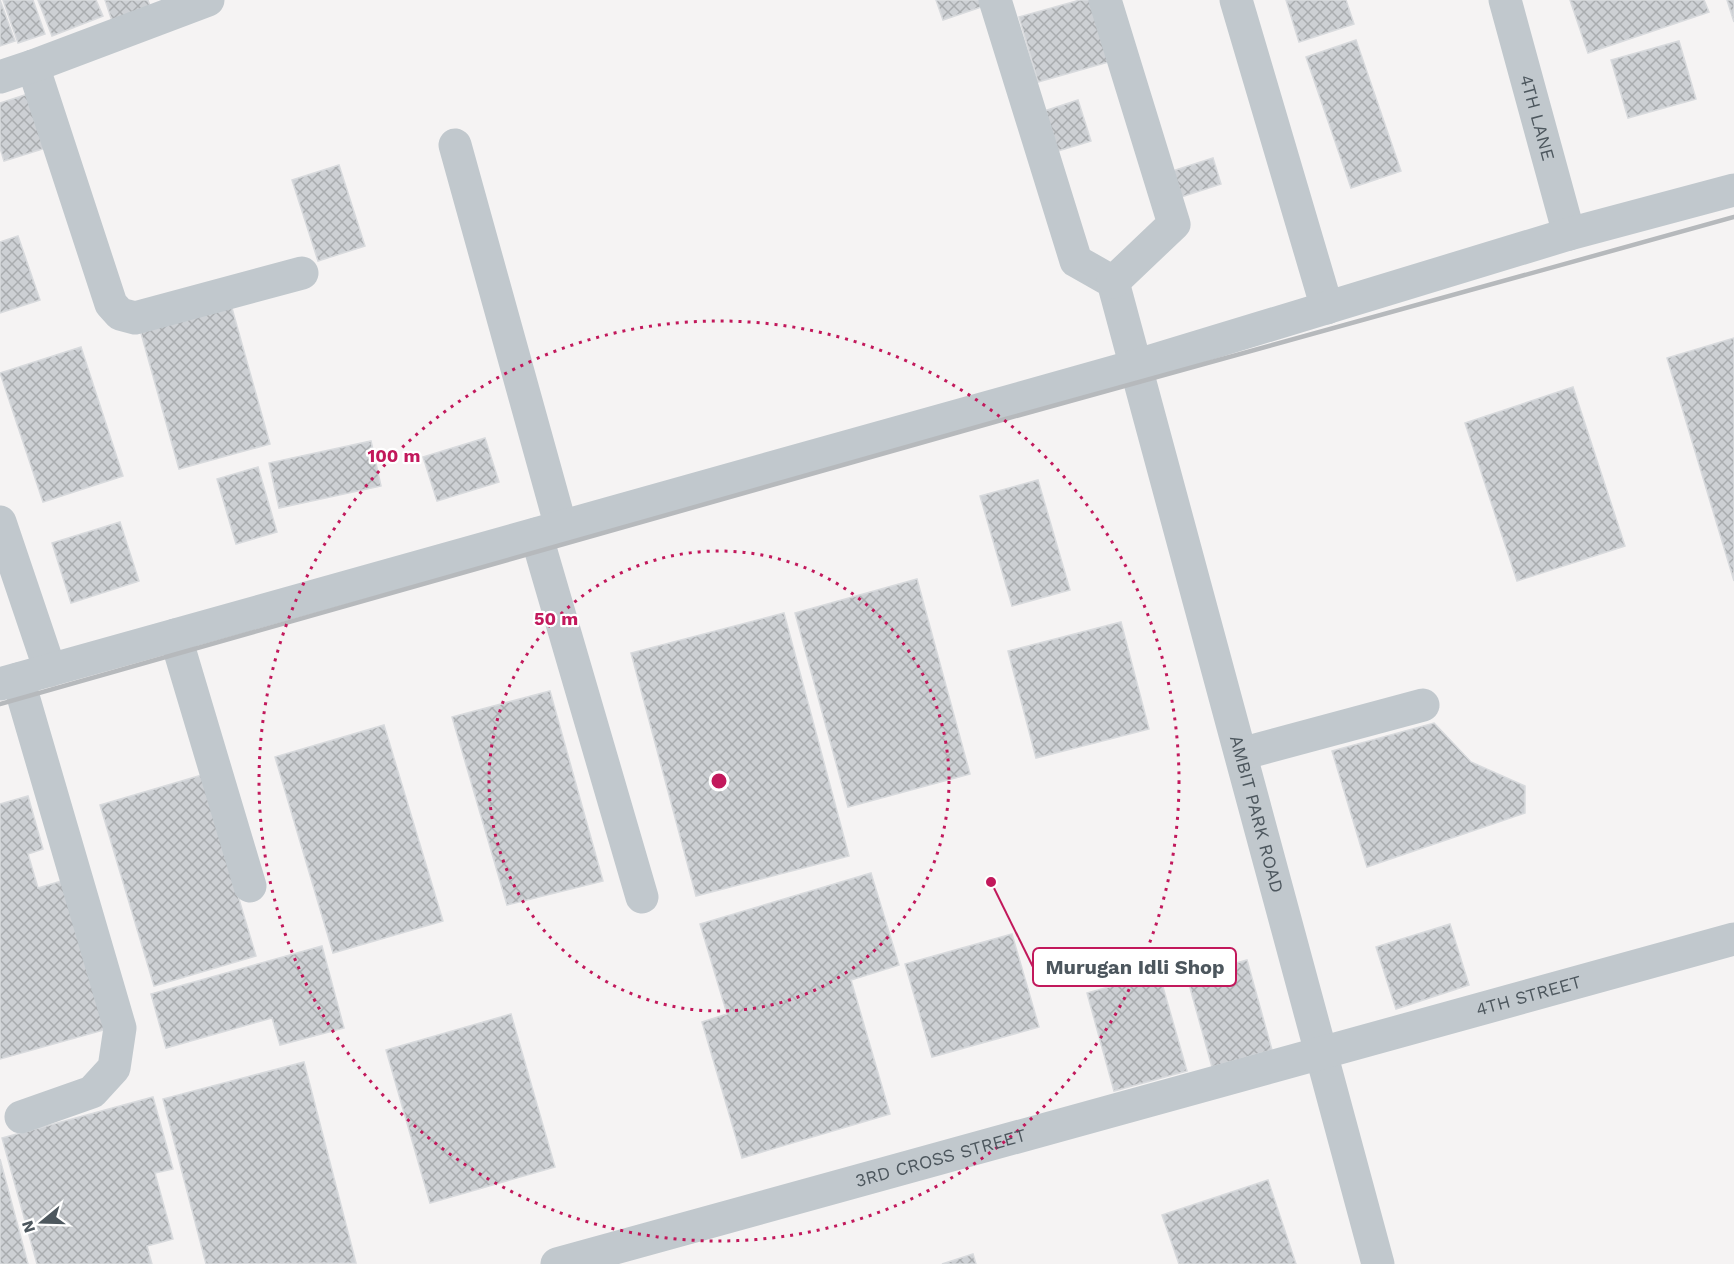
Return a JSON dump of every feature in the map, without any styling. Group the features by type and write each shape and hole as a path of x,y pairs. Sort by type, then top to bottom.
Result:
{"street":[{"path":"0,77 208,0"},
{"path":"995,0 1076,261 1113,282 1174,224 1105,0"},
{"path":"1236,0 1327,308"},
{"name":"4TH LANE","path":"1505,0 1569,234"},
{"path":"33,66 111,304 120,314 135,318 302,273"},
{"path":"455,145 642,897"},
{"path":"21,1117 92,1092 114,1068 120,1028 9,681 1135,366 1569,234 1734,190"},
{"name":"AMBIT PARK ROAD","path":"1113,282 1378,1264"},
{"path":"0,522 50,670"},
{"path":"175,635 250,886"},
{"path":"1241,754 1423,705"},
{"name":"4TH STREET","path":"1322,1052 1734,939"},
{"name":"3RD CROSS STREET","path":"557,1264 1322,1052"}],"building":[{"path":"0,0 15,41 0,46"},
{"path":"3,0 33,0 45,34 18,43"},
{"path":"38,0 96,0 103,16 52,36"},
{"path":"105,0 148,0 151,9 112,21"},
{"path":"936,0 989,0 990,4 943,20"},
{"path":"1080,0 1094,0 1112,61 1038,82 1019,17"},
{"path":"1286,0 1346,0 1354,24 1299,42"},
{"path":"1570,0 1704,0 1709,12 1588,53"},
{"path":"1727,0 1734,0 1734,22"},
{"path":"1356,40 1401,171 1351,188 1306,57"},
{"path":"1679,41 1696,99 1628,118 1611,60"},
{"path":"34,92 52,146 4,161 0,148 0,103"},
{"path":"1078,100 1091,141 1048,154 1035,114"},
{"path":"1213,158 1221,184 1172,200 1163,174"},
{"path":"339,165 365,246 318,261 292,180"},
{"path":"18,236 40,300 0,313 0,242"},
{"path":"230,301 270,444 179,469 139,326"},
{"path":"1734,338 1734,581 1667,358"},
{"path":"81,347 123,476 43,502 0,373"},
{"path":"1573,387 1625,546 1517,581 1465,423"},
{"path":"485,438 499,482 437,501 423,457"},
{"path":"371,441 381,486 279,508 269,463"},
{"path":"258,467 277,532 236,544 217,479"},
{"path":"1038,480 1070,590 1012,606 980,496"},
{"path":"120,522 139,581 71,603 52,543"},
{"path":"917,579 970,774 848,807 795,613"},
{"path":"784,613 849,856 696,896 631,653"},
{"path":"1121,622 1149,729 1036,758 1008,651"},
{"path":"550,691 603,881 507,905 452,717"},
{"path":"1434,723 1471,762 1525,786 1525,813 1367,867 1332,751"},
{"path":"384,725 443,921 333,953 275,757"},
{"path":"202,775 256,956 154,986 100,805"},
{"path":"28,796 43,849 28,854 38,888 65,880 107,1029 0,1059 0,804"},
{"path":"871,873 899,965 851,980 890,1114 742,1158 702,1022 727,1014 700,924"},
{"path":"1450,924 1469,985 1396,1009 1376,947"},
{"path":"1012,934 1039,1027 932,1057 905,964"},
{"path":"322,946 344,1028 280,1045 272,1018 166,1048 151,994"},
{"path":"1247,960 1272,1050 1212,1067 1187,977"},
{"path":"1159,973 1187,1071 1114,1091 1087,993"},
{"path":"511,1014 555,1167 430,1203 386,1050"},
{"path":"304,1062 356,1263 206,1264 163,1099"},
{"path":"153,1097 173,1169 155,1173 173,1239 147,1246 152,1264 37,1264 2,1138"},
{"path":"0,1159 28,1264 0,1264"},
{"path":"1268,1180 1296,1264 1179,1264 1162,1215"},
{"path":"973,1254 976,1264 942,1264"}],"railway":[{"path":"0,704 991,423 1734,217"}],"place":[{"name":"Murugan Idli Shop","path":"991,882"}]}
